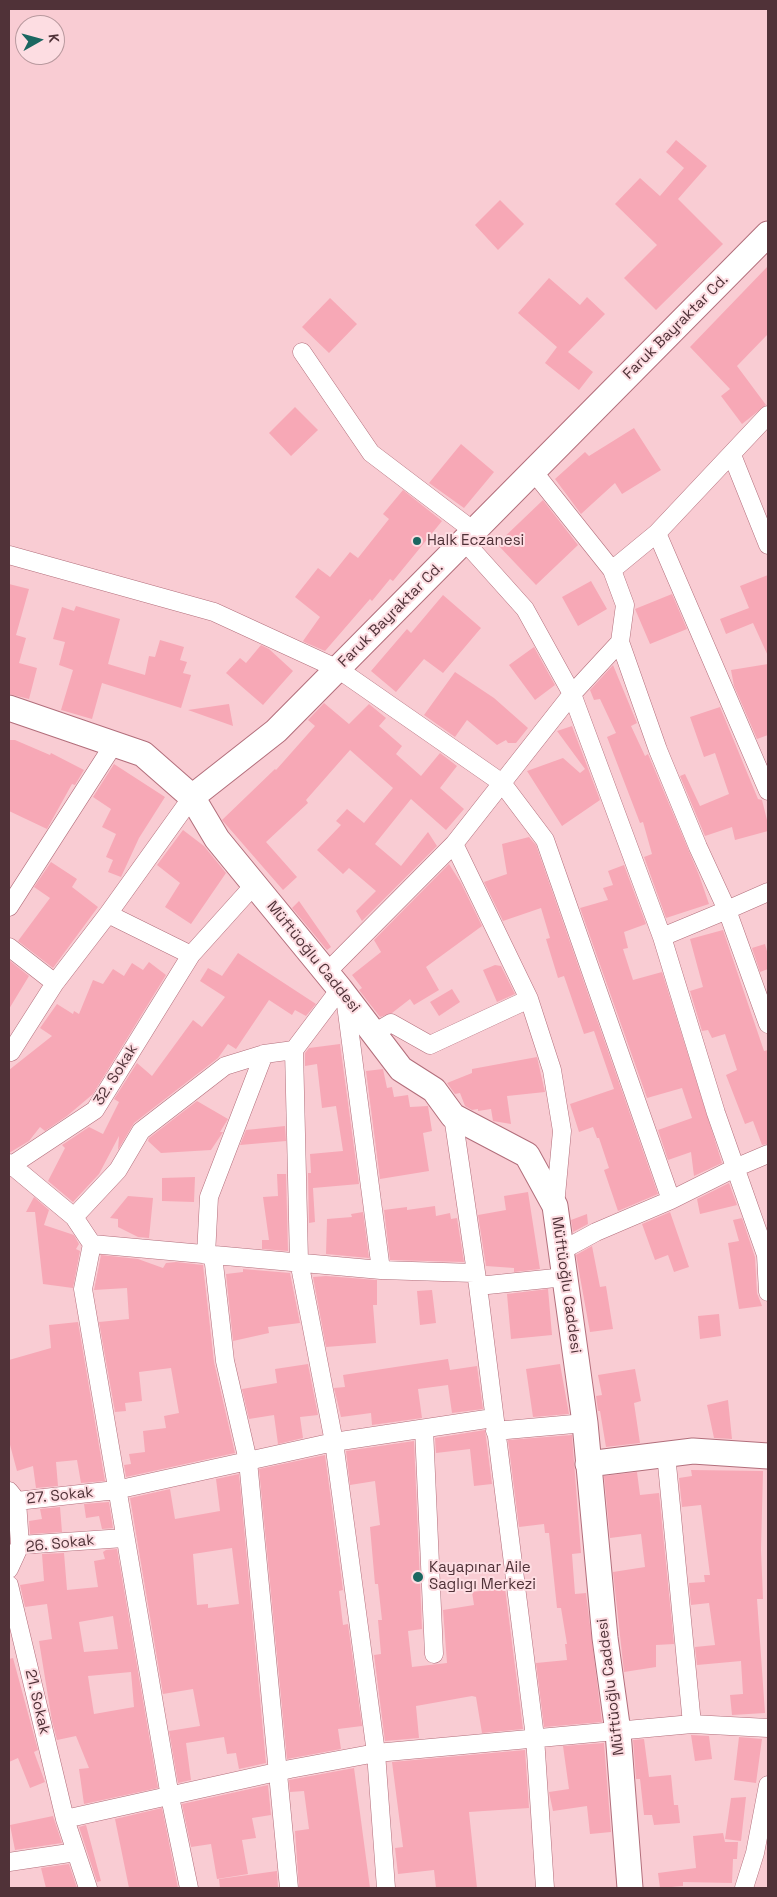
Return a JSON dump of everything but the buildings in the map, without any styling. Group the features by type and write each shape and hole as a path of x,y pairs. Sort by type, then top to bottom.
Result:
{"street":[{"name":"Faruk Bayraktar Cd.","path":"192,797 276,731 768,234"},
{"path":"302,352 371,452 470,537 526,609 572,694 662,937 716,1113 766,1255 768,1292"},
{"path":"612,570 657,533 768,415"},
{"path":"732,455 768,546"},
{"path":"533,471 612,570 625,605 620,642 658,750 698,847 727,910 768,1024"},
{"path":"657,533 768,791"},
{"path":"9,555 214,612 338,669 502,782 545,840 671,1200"},
{"path":"386,1888 376,1753 334,1442 299,1261 294,1050 337,985 454,844 572,694 620,642"},
{"path":"9,708 143,754 192,797 108,914 55,982 11,1052"},
{"path":"9,907 114,744"},
{"name":"Müftüoğlu Caddesi","path":"192,797 217,839 337,985 401,1069 434,1090 453,1116 527,1155 555,1206 585,1423 605,1638 618,1732 630,1888"},
{"path":"454,844 529,999 552,1070 562,1131 555,1206"},
{"name":"32. Sokak","path":"9,1165 95,1110 191,955 254,885"},
{"path":"662,937 768,892"},
{"path":"108,914 191,955"},
{"path":"9,947 55,982"},
{"path":"337,985 381,1270"},
{"path":"374,1033 391,1023 430,1045 529,999"},
{"path":"74,1217 118,1170 141,1131 225,1066 264,1054 294,1050"},
{"path":"264,1054 209,1197 209,1255 225,1361 248,1461 289,1888"},
{"path":"453,1116 535,1737 545,1888"},
{"path":"561,1250 596,1232 671,1200 768,1154"},
{"path":"9,1165 74,1217 92,1244 83,1289 124,1538 170,1797 189,1888"},
{"path":"92,1244 299,1261 476,1280 564,1277"},
{"name":"27. Sokak","path":"13,1496 116,1490 334,1442 424,1429 585,1423"},
{"path":"424,1429 434,1654"},
{"path":"588,1464 693,1451 768,1456"},
{"path":"666,1454 692,1724"},
{"path":"13,1496 20,1546"},
{"name":"26. Sokak","path":"9,1569 20,1546 124,1538"},
{"name":"21. Sokak","path":"9,1585 65,1819 88,1888"},
{"path":"65,1819 279,1772 376,1753 692,1724 768,1728"},
{"path":"744,1888 755,1854 768,1790"},
{"path":"9,1863 76,1852"}],"place":[{"name":"Halk Eczanesi","path":"417,541"},
{"name":"Kayapınar Aile Saglıgı Merkezi","path":"418,1577"}]}
